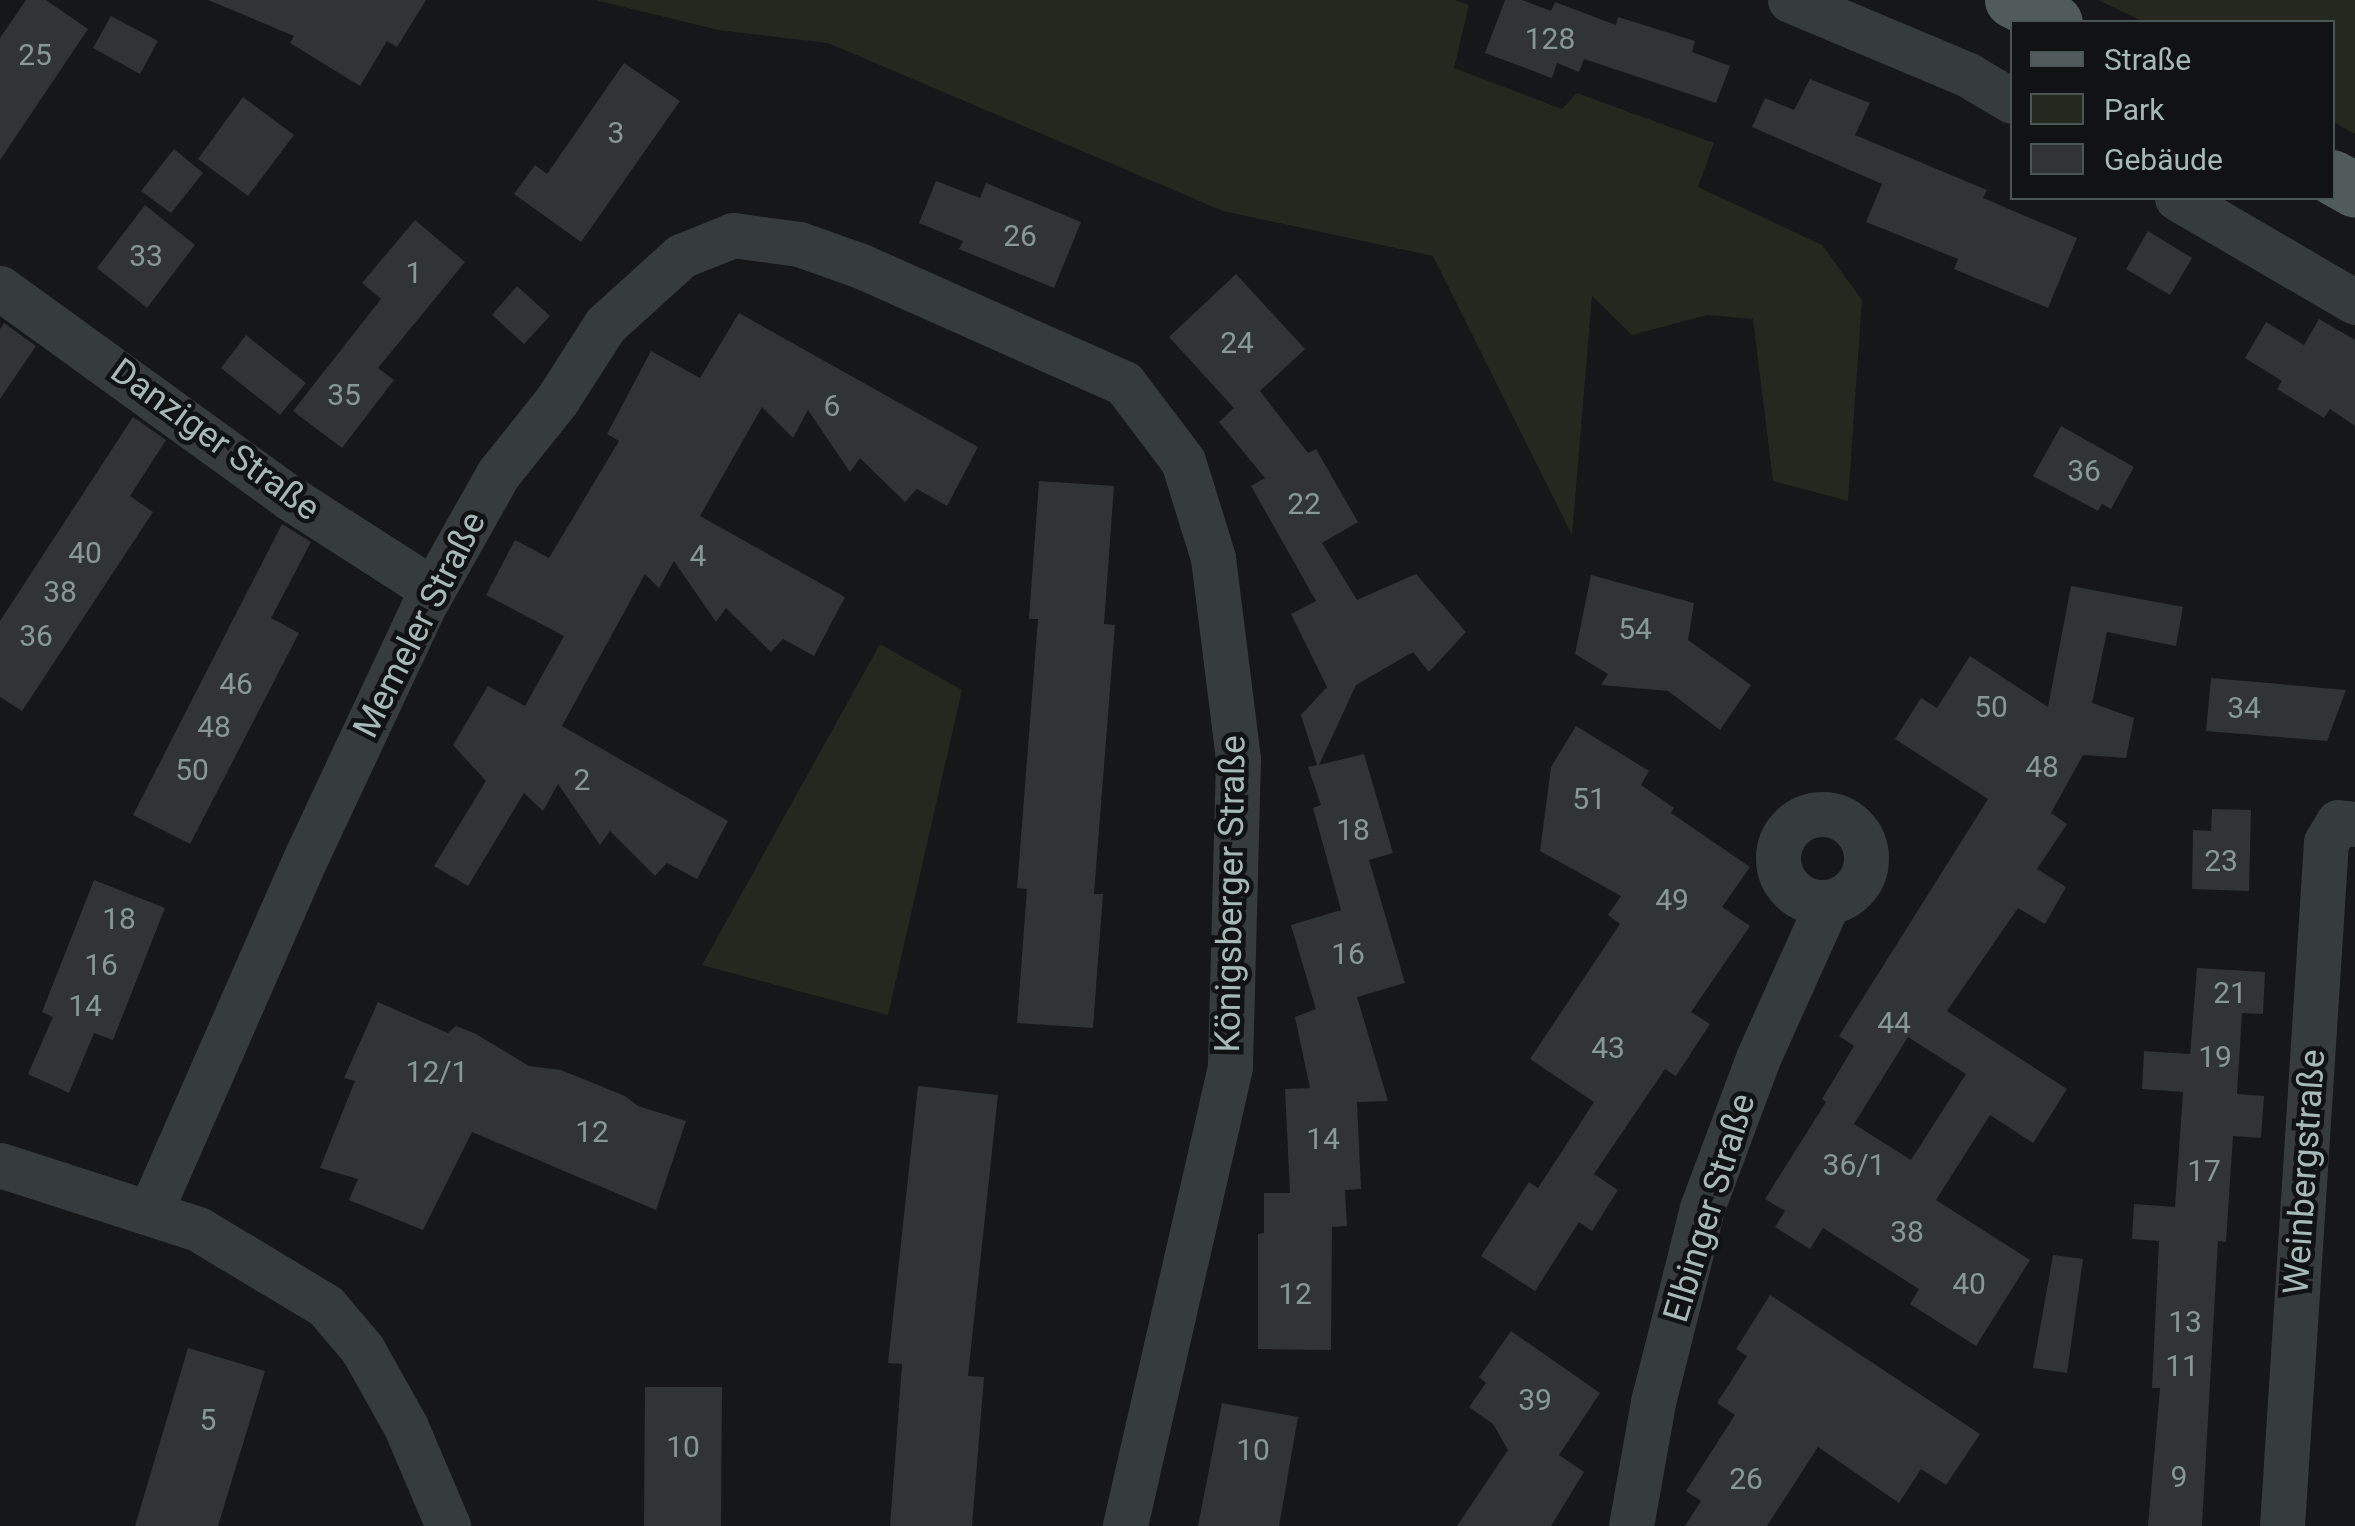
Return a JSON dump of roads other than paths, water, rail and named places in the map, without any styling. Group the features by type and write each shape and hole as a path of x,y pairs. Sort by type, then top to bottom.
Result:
{"main road":[{"path":"2012,0 2051,20"}],"street":[{"path":"1790,0 1968,75 2010,100"},
{"path":"2180,200 2355,302"},
{"name":"Memeler Straße","path":"151,1210 307,855 432,589 498,474 557,400 605,326 682,256 733,236 799,244 861,266"},
{"name":"Königsberger Straße","path":"861,266 1124,384 1182,461 1212,558 1238,759 1230,1067 1125,1526"},
{"name":"Danziger Straße","path":"0,288 290,498 432,589"},
{"name":"Weinbergstraße","path":"2282,1526 2326,842 2346,823"},
{"name":"Elbinger Straße","path":"1630,1526 1653,1402 1702,1208 1758,1058 1828,902"},
{"path":"0,1165 151,1210 198,1229 326,1306 363,1350 406,1427 448,1526"}]}
